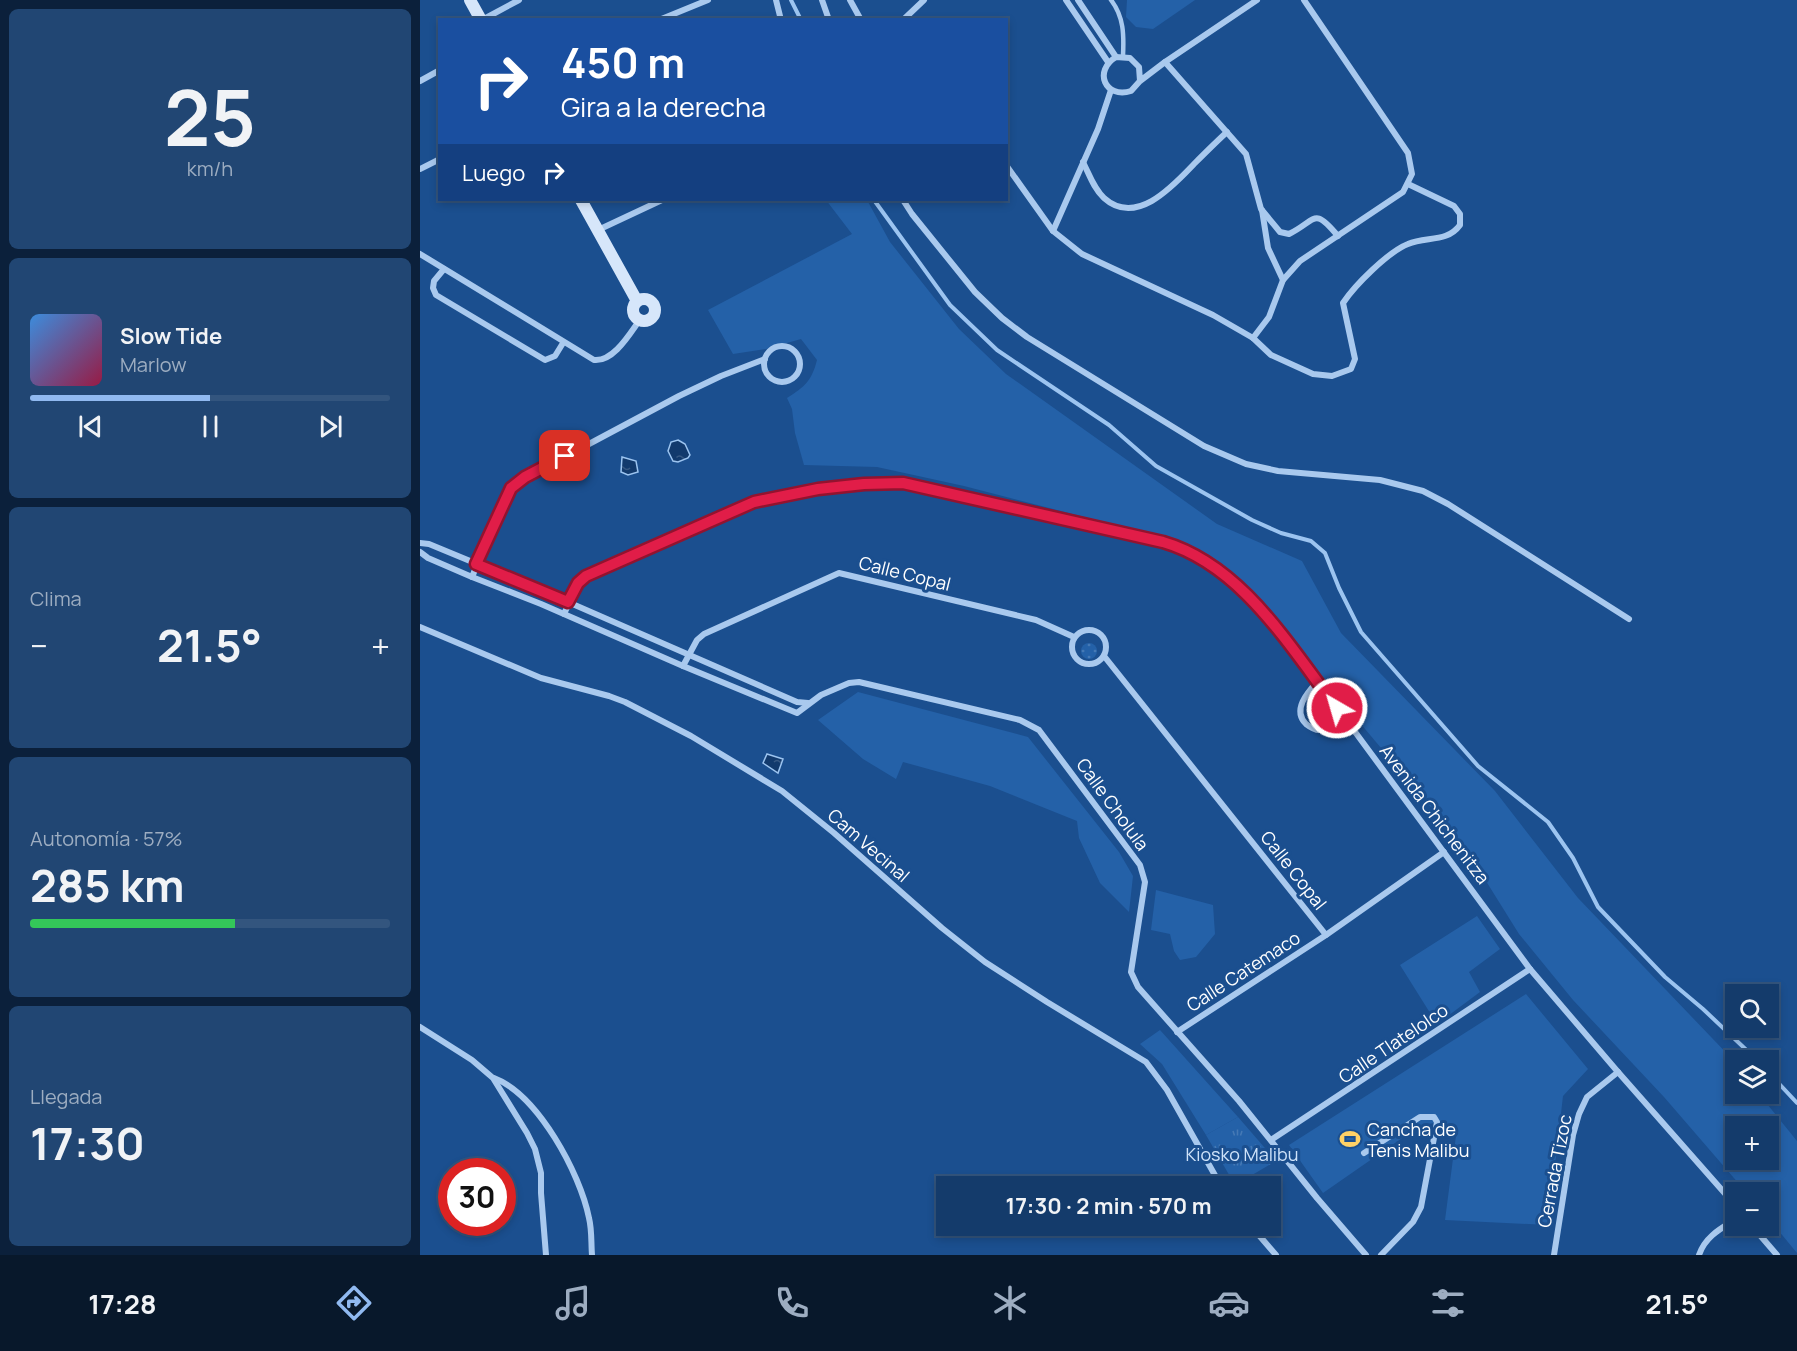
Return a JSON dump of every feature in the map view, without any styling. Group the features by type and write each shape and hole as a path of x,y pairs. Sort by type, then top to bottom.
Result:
{"street":[{"path":"471,0 480,18"},
{"path":"485,18 519,0"},
{"path":"664,18 708,0"},
{"path":"776,0 781,18"},
{"path":"822,0 828,18"},
{"path":"850,0 860,18"},
{"path":"907,18 924,0"},
{"path":"1066,0 1108,62"},
{"path":"1078,0 1120,56"},
{"path":"1140,81 1139,67 1130,58 1120,56 1108,62 1104,76 1111,90 1117,93 1131,91 1165,62 1257,0"},
{"path":"1253,338 1269,316 1283,280 1300,261 1403,192 1412,174 1408,153 1304,0"},
{"path":"1165,62 1245,154 1262,209 1268,248 1283,280"},
{"path":"420,81 438,71"},
{"path":"1053,231 1098,129 1111,90"},
{"path":"1083,162 1098,191 1106,200 1129,208 1140,207 1169,191 1227,132"},
{"path":"420,169 438,160"},
{"path":"1008,168 1053,231 1082,254 1168,293 1253,338 1271,355 1313,374 1332,376 1352,369 1355,359 1343,303 1352,289 1406,245 1450,235 1460,225 1458,209 1408,184"},
{"path":"581,201 637,301"},
{"path":"597,230 660,201"},
{"path":"904,201 975,292 1008,323 1204,446 1261,468 1380,480 1423,491 1448,504 1629,619"},
{"path":"1262,209 1280,232 1285,234 1293,232 1316,218 1324,219 1338,236"},
{"path":"420,254 594,360 601,361 610,356 639,321"},
{"path":"444,269 434,281 433,288 436,295 545,360 555,356 564,343"},
{"path":"641,299 651,301 656,309 655,314 649,321 639,321 633,312 633,306 641,299"},
{"path":"472,577 507,493 514,484 679,396 765,358 777,347 788,348 797,355 799,370 790,380 776,381 766,372 765,358"},
{"name":"Avenida Chichenitza","path":"564,614 578,583 586,576 754,502 818,489 864,484 903,483 1163,542 1187,550 1218,568 1248,595 1347,721 1530,969 1725,1194"},
{"path":"420,543 429,544 568,602 797,702 808,703"},
{"path":"420,552 428,558 683,666"},
{"name":"Calle Copal","path":"683,666 697,640 704,634 839,573 1036,620 1074,637"},
{"name":"Cam Vecinal","path":"420,627 541,678 625,702 691,736 782,791 985,962 1146,1062 1167,1090 1215,1176"},
{"path":"1089,629 1099,633 1106,645 1104,656 1096,663 1080,662 1071,648 1074,637 1083,630 1089,629"},
{"name":"Calle Copal","path":"1104,656 1326,935"},
{"name":"Calle Cholula","path":"683,666 797,713 802,711 808,703 849,683 859,682 1020,720 1039,730 1140,865 1145,882 1131,972 1138,987 1239,1101 1366,1255"},
{"path":"1317,682 1301,704 1301,716 1306,724 1314,729 1322,730 1347,721"},
{"name":"Calle Catemaco","path":"1177,1032 1326,935 1444,852"},
{"name":"Calle Tlatelolco","path":"1271,1140 1530,969"},
{"path":"420,1027 472,1060 493,1078 517,1091 554,1135 581,1188 590,1219 592,1255"},
{"name":"Cerrada Tizoc","path":"1554,1255 1573,1135 1579,1114 1587,1097 1618,1072"},
{"path":"493,1078 527,1133 538,1160 541,1173 546,1255"},
{"path":"1364,1152 1420,1117 1434,1117 1437,1122 1421,1207 1413,1222 1381,1255"},
{"path":"1699,1255 1703,1244 1713,1233 1725,1226"},
{"path":"1260,1236 1276,1255"},
{"path":"1761,1236 1777,1255"}],"lane":[{"path":"1111,0 1120,16 1124,39 1120,56"}],"green space":[{"path":"1127,0 1195,0 1153,29 1136,27 1126,17"},
{"path":"827,201 868,201 890,242 959,329 1006,374 1217,524 1302,561 1341,633 1495,791 1578,898 1725,1052 1725,1104 1767,1104 1777,1116 1725,1116 1725,1168 1664,1097 1573,1000 1519,934 1466,849 1249,591 1189,544 964,486 877,467 804,465 795,433 792,409 787,398 807,382 817,360 801,339 766,349 733,354 708,310 852,234"},
{"path":"1089,643 1095,645 1097,651 1095,657 1089,659 1083,657 1081,651 1083,645"},
{"path":"858,692 1028,737 1119,852 1133,876 1129,912 1100,883 1079,838 1077,821 990,786 903,762 896,779 863,759 818,720"},
{"path":"1318,696 1332,713 1324,718 1315,717 1311,711 1312,703"},
{"path":"1156,890 1213,905 1215,934 1196,957 1180,960 1174,951 1170,934 1151,930"},
{"path":"1477,916 1500,949 1469,972 1480,992 1437,1024 1400,965"},
{"path":"1526,994 1588,1069 1563,1096 1548,1225 1445,1220 1457,1128 1437,1122 1418,1127 1323,1193 1289,1145"},
{"path":"1160,1030 1238,1117 1206,1135 1162,1064 1140,1044"},
{"name":"Kiosko Malibu","path":"1238,1117 1276,1161 1250,1176 1230,1176 1206,1135"},
{"path":"1779,1119 1797,1141 1797,1253 1779,1231 1779,1182 1737,1182 1727,1170 1779,1170"}],"water":[{"path":"678,440 685,444 690,455 678,462 673,461 668,451 671,442"},
{"path":"622,457 636,461 638,472 628,475 621,472"},
{"path":"767,754 783,759 778,773 763,763"}],"waterway":[{"path":"791,0 800,18"},
{"path":"875,201 950,305 997,350 1109,425 1156,466 1252,520 1281,533 1311,541 1325,553 1361,632 1478,766 1548,822 1573,858 1598,907 1665,977 1746,1050"},
{"path":"1779,1084 1797,1103"}],"place":[{"name":"Cancha de Tenis Malibu","path":"1350,1139"}],"route":[{"path":"565,456 514,484 507,493 476,564 568,602 578,583 586,576 754,502 818,489 903,483 1163,542 1187,550 1218,568 1248,595 1337,708"}]}
